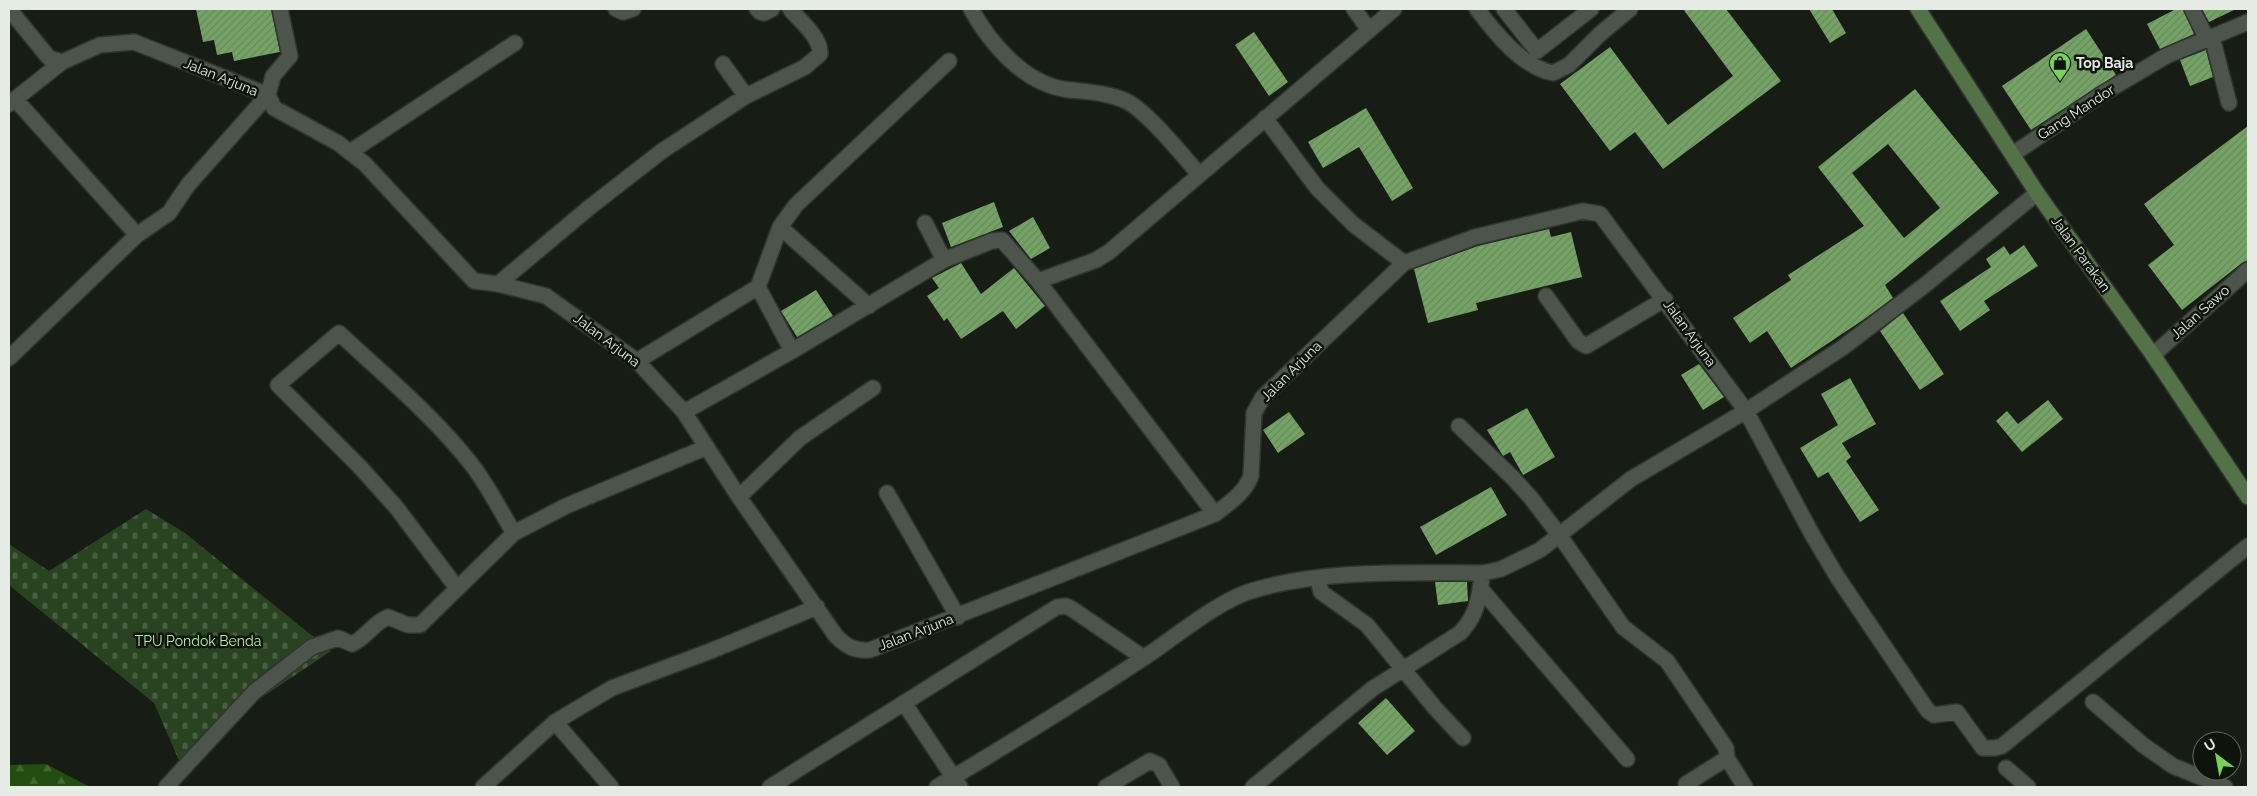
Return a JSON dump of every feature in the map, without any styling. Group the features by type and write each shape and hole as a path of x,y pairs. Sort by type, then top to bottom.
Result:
{"street":[{"path":"616,9 623,12 633,9"},
{"path":"757,9 764,13 772,9"},
{"path":"498,284 590,207 662,151 746,96 804,67 820,54 820,46 814,37 790,9"},
{"path":"971,9 981,28 1035,80 1054,87 1099,93 1126,101 1140,111 1199,174"},
{"path":"1354,9 1369,30"},
{"path":"1038,281 1103,257 1394,9"},
{"path":"1477,9 1490,26 1527,60 1541,69 1553,73 1569,65 1600,34 1630,9"},
{"path":"1504,9 1537,51 1591,9"},
{"name":"Jalan Parakan","path":"1918,9 2037,193 2153,354 2248,497"},
{"path":"2192,9 2210,38 2229,103"},
{"path":"9,10 49,58 62,62"},
{"path":"9,358 137,235 169,213 188,185 268,95 273,76 290,56 286,11"},
{"name":"Gang Mandor","path":"2013,154 2110,89 2166,56 2248,22"},
{"name":"Jalan Arjuna","path":"12,101 62,62 100,46 134,42 268,95 274,108 338,143 366,164 474,281 498,284 546,296 637,361 684,412 739,497 836,636 850,648 859,651 870,650 958,617 1215,514 1240,495 1251,476 1254,413 1263,397 1404,262 1475,237 1589,210 1600,214 1666,299 1746,411 1813,536 1838,578 1928,712 1934,715 1957,712 1983,748 2002,746 2248,546"},
{"path":"350,152 515,43"},
{"path":"637,361 758,288 780,227 796,205 949,61"},
{"path":"724,64 746,96"},
{"path":"12,101 137,235"},
{"path":"1265,118 1317,188 1353,224 1404,262"},
{"path":"937,787 957,782 1230,600 1250,592 1341,576 1483,573 1501,569 1519,561 1560,536 1631,479 1746,411 1880,320 2037,193"},
{"path":"924,223 944,260"},
{"path":"780,227 869,306"},
{"path":"684,412 869,306 944,260 992,241 1002,240 1038,281 1215,514"},
{"name":"Jalan Sawo","path":"2153,354 2248,270"},
{"path":"758,288 792,351"},
{"path":"1546,296 1578,341 1586,346 1666,299"},
{"path":"457,588 396,507 360,467 278,385 339,333 416,404 461,451 481,477 514,533"},
{"path":"739,497 800,438 873,388"},
{"path":"1459,426 1513,478 1560,536 1623,627 1667,661 1726,748 1727,758 1745,787"},
{"path":"166,787 254,692 312,647 338,638 352,644 363,639 378,621 388,617 408,625 420,625 514,533 566,506 707,447"},
{"path":"887,493 958,617"},
{"path":"1253,787 1336,718 1402,669 1452,639 1466,626 1478,607 1483,573"},
{"path":"1318,579 1321,592 1366,624 1402,669 1463,738"},
{"path":"1480,588 1627,759"},
{"path":"770,787 1062,606 1072,609 1144,658"},
{"path":"483,787 555,722 612,688 713,650 817,607"},
{"path":"2093,702 2143,745 2173,766 2225,787"},
{"path":"904,703 957,782"},
{"path":"555,722 611,787"},
{"path":"1686,784 1727,758"},
{"path":"1106,787 1150,761 1159,765 1172,787"},
{"path":"2006,768 2028,787"}],"green space":[{"name":"TPU Pondok Benda","path":"146,509 185,533 331,651 255,702 184,772 154,703 9,585 9,544 49,571"},
{"path":"46,764 90,787 9,787 9,765"}],"building":[{"path":"196,9 271,9 280,52 234,61 232,52 217,55 214,40 203,42"},
{"path":"1683,9 1726,9 1781,81 1663,169 1635,132 1610,151 1560,84 1610,47 1668,125 1733,76"},
{"path":"1809,9 1832,9 1846,33 1830,43"},
{"path":"2176,9 2183,9 2194,34 2160,49 2147,24"},
{"path":"2202,9 2236,9 2209,22"},
{"name":"Top Baja","path":"2086,29 2116,75 2031,130 2002,86"},
{"path":"1254,32 1288,82 1269,96 1235,45"},
{"path":"2206,50 2213,77 2190,86 2180,60"},
{"path":"1915,89 1999,193 1885,285 1893,298 1791,368 1767,331 1750,343 1733,318 1791,280 1788,275 1864,226 1818,167","holes":["1888,144 1940,208 1904,238 1852,173"]},
{"path":"1366,108 1413,188 1392,201 1359,147 1323,168 1308,142"},
{"path":"2248,126 2248,260 2182,310 2148,265 2174,245 2144,204"},
{"path":"994,202 1003,227 951,247 942,223"},
{"path":"1033,217 1050,248 1031,259 1009,231"},
{"path":"1549,229 1551,237 1571,232 1582,277 1476,303 1478,310 1428,323 1414,269 1478,246"},
{"path":"2024,245 2038,266 1984,301 1990,310 1960,331 1940,301 1991,267 1986,259 2004,246 2010,255"},
{"path":"961,263 981,294 1014,268 1045,306 1016,329 1003,311 961,339 947,318 944,321 927,296 939,288 932,278"},
{"path":"816,290 833,316 797,337 781,311"},
{"path":"1903,313 1944,374 1920,390 1880,331"},
{"path":"1699,364 1724,397 1703,410 1681,375"},
{"path":"1850,378 1876,424 1842,443 1851,457 1846,461 1879,510 1860,522 1828,472 1818,478 1800,448 1838,425 1821,394"},
{"path":"2048,400 2063,419 2022,452 1996,421 2007,411 2018,424"},
{"path":"1527,408 1555,457 1523,475 1510,452 1503,456 1487,430"},
{"path":"1289,412 1305,434 1278,453 1263,430"},
{"path":"1491,487 1507,515 1436,555 1420,527"},
{"path":"1435,582 1467,582 1468,601 1438,605"},
{"path":"1386,698 1415,731 1387,755 1358,723"}],"place":[{"name":"Top Baja","path":"2060,82"}]}
